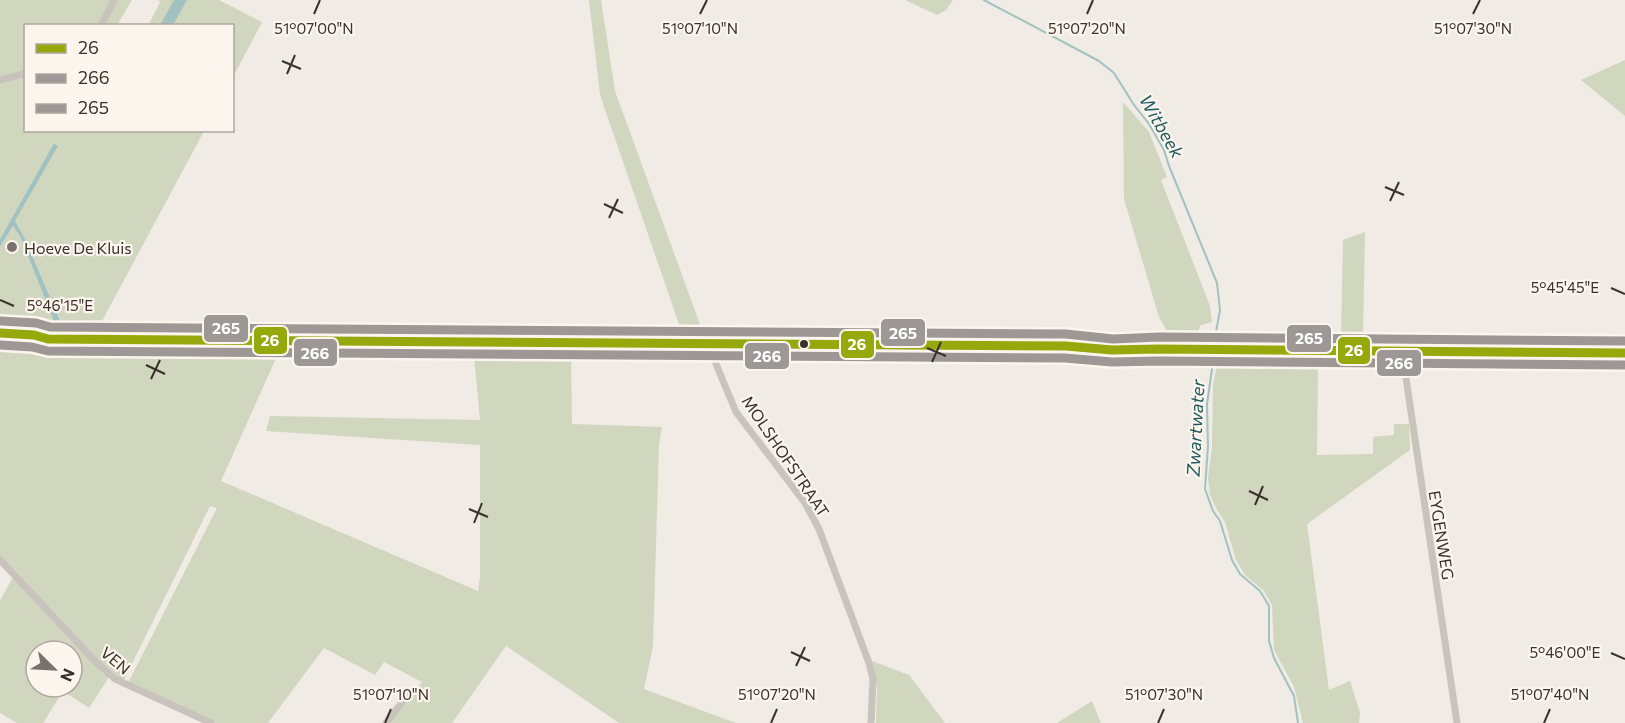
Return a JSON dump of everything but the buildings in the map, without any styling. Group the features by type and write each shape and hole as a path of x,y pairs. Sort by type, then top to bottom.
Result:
{"main road":[{"path":"0,333 34,335 48,339"},
{"path":"0,340 712,342 1066,346 1121,343 1159,349 1625,353"}],"street":[{"path":"102,24 114,0"},
{"path":"0,80 24,74"},
{"name":"MOLSHOFSTRAAT","path":"712,342 716,364 736,412 805,503 819,529 869,663 873,679 871,723"},
{"name":"EYGENWEG","path":"1402,351 1457,723"},
{"name":"VEN","path":"0,560 90,656 115,679 211,723"},
{"path":"386,723 407,696"}],"green space":[{"path":"0,0 132,0 118,24 105,24 110,14 104,24 24,24 24,132 203,132 101,323 66,327 0,326 0,247 13,226 20,236 55,324 62,324 15,221 57,146 56,143 0,239"},
{"path":"158,0 219,0 262,22 234,75 234,24 149,24 160,2"},
{"path":"589,0 601,0 615,91 702,330 681,330 600,95"},
{"path":"905,0 953,0 946,10 937,15"},
{"path":"1625,60 1625,116 1581,80"},
{"path":"1123,102 1149,132 1167,177 1161,180 1210,306 1212,322 1201,325 1197,333 1168,333 1159,317 1124,199"},
{"path":"1365,232 1363,337 1341,337 1343,240"},
{"path":"0,351 277,356 221,481 478,591 480,577 480,445 266,431 270,416 480,420 474,356 549,358 571,353 572,424 662,427 659,444 653,646 644,689 736,723 619,723 506,646 452,723 390,723 422,682 384,662 375,675 324,648 268,723 216,723 127,685 217,508 210,506 123,682 84,645 84,639 78,639 0,558"},
{"path":"1217,363 1318,363 1317,455 1373,454 1373,437 1394,435 1394,424 1409,424 1410,450 1307,524 1329,690 1350,681 1360,713 1359,723 1303,723 1294,687 1274,650 1272,605 1264,591 1245,575 1236,560 1225,522 1210,495 1208,478 1212,447 1213,387"},
{"path":"13,577 73,639 24,639 24,699 58,699 43,723 17,723 0,713 0,601"},
{"path":"84,651 109,677 89,708 75,699 84,699"},
{"path":"872,661 909,675 945,723 876,723 877,687"},
{"path":"1092,701 1101,723 1057,723"}],"water":[{"path":"174,0 187,0 174,24 161,24"},
{"path":"54,143 58,146 15,221 62,325 55,324 20,236 13,226 0,247 0,239"}],"waterway":[{"name":"Witbeek","path":"984,0 1099,61 1114,73 1149,124 1164,150 1217,283 1220,310 1215,337"},
{"name":"Zwartwater","path":"1213,362 1207,404 1208,446 1205,489 1213,511 1220,521 1232,560 1240,574 1260,591 1269,606 1269,641 1274,658 1294,696 1298,723"}],"transit line":[{"name":"265","path":"1,321 36,323 50,327 1066,334 1113,339 1159,337 1625,341"},
{"name":"26","path":"0,333 34,335 48,339 1066,346 1112,350 1625,353"},
{"name":"266","path":"0,345 32,347 48,351 1065,358 1112,362 1625,365"}],"place":[{"name":"Hoeve De Kluis","path":"12,247"}]}
